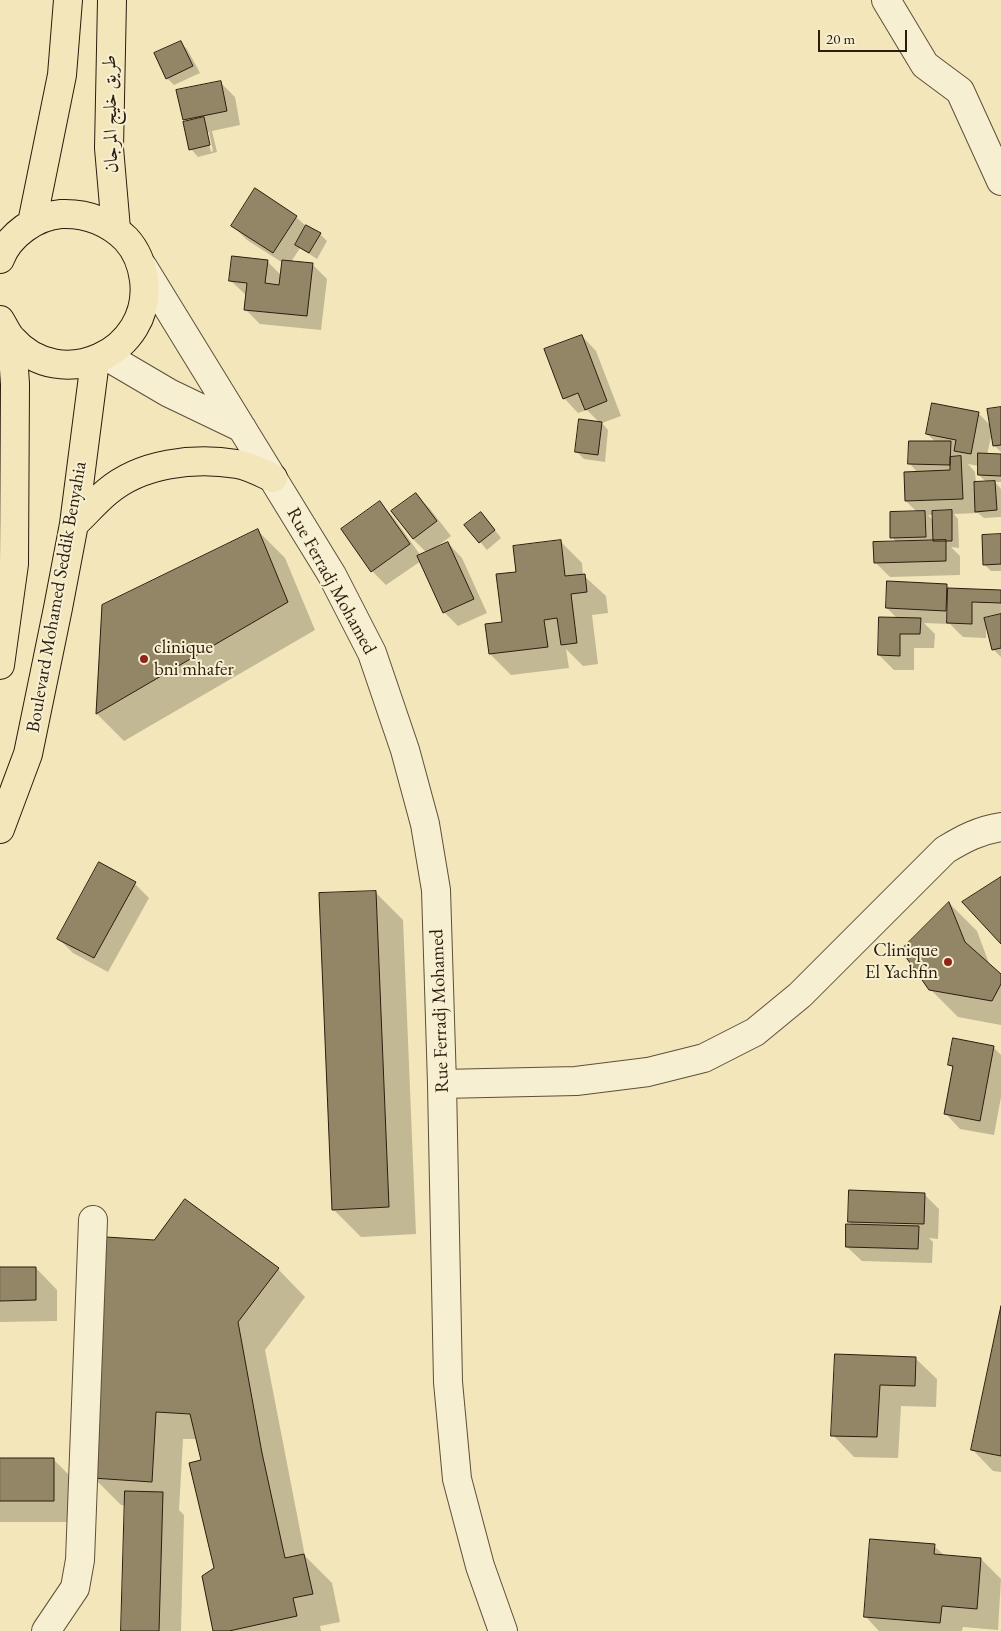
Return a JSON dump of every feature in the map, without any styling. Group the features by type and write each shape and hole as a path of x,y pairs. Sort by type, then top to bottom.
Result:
{"main road":[{"path":"0,259 16,236 62,75 68,0"},
{"name":"طريق خليج المرجان","path":"112,0 109,148 116,229"},
{"path":"6,330 29,354 50,363 72,365 101,358 126,340 140,318 146,293 143,267 132,246 116,229 96,218 75,213 53,215 16,236"},
{"path":"0,665 14,564 16,384 6,330"},
{"name":"Boulevard Mohamed Seddik Benyahia","path":"0,829 28,754 74,524 101,358"},
{"path":"74,524 108,491 137,474 171,464 209,462 239,464 273,478"},
{"path":"0,489 14,553"}],"street":[{"path":"886,0 925,65 960,91 1001,181"},
{"name":"Rue Ferradj Mohamed","path":"143,267 332,574 372,653 405,750 425,824 436,890 448,1382 456,1479 480,1566 503,1631"},
{"path":"101,358 242,428"},
{"path":"442,1084 576,1081 648,1072 704,1058 755,1032 800,995 945,850 968,837 1001,827"},
{"path":"46,1631 75,1588 80,1560 93,1220"}],"building":[{"path":"181,41 193,66 166,79 154,53"},
{"path":"221,81 227,111 183,120 176,90"},
{"path":"204,117 210,145 189,150 183,122"},
{"path":"255,188 297,216 273,253 231,226"},
{"path":"306,225 321,233 309,253 295,245"},
{"path":"232,256 268,260 265,283 279,285 282,260 313,263 307,316 244,310 247,283 229,281"},
{"path":"582,335 607,401 585,410 578,393 563,399 544,349"},
{"path":"932,403 979,412 971,454 954,451 956,440 926,434"},
{"path":"1001,407 1001,445 993,446 987,409"},
{"path":"579,419 602,422 598,455 575,452"},
{"path":"909,441 951,441 950,465 908,464"},
{"path":"978,453 1001,454 1001,476 978,475"},
{"path":"961,456 963,499 905,501 904,472 950,470 950,457"},
{"path":"995,481 997,510 975,512 974,482"},
{"path":"416,493 437,521 413,539 391,511"},
{"path":"380,501 410,544 371,572 341,529"},
{"path":"952,510 952,541 933,541 932,511"},
{"path":"925,511 926,537 890,538 890,512"},
{"path":"481,512 495,530 479,543 464,525"},
{"name":"clinique bni mhafer","path":"258,529 288,602 96,714 102,605"},
{"path":"1001,534 1001,564 983,565 982,535"},
{"path":"561,540 565,576 585,574 587,592 571,594 577,643 561,645 557,618 544,620 548,647 489,654 485,624 502,622 496,574 516,572 513,546"},
{"path":"946,540 946,561 874,563 873,542"},
{"path":"448,542 474,599 443,613 417,556"},
{"path":"887,581 947,584 946,611 886,608"},
{"path":"948,588 1001,590 1001,603 972,602 972,624 947,623"},
{"path":"1001,614 1001,648 992,650 984,618"},
{"path":"879,617 921,618 920,634 900,634 900,656 878,655"},
{"path":"99,862 136,882 94,958 57,939"},
{"path":"1001,877 1001,944 962,902"},
{"path":"376,891 389,1207 332,1210 319,893"},
{"name":"Clinique El Yachfin","path":"949,902 965,942 1001,974 1001,984 992,1001 929,990 901,950"},
{"path":"953,1038 994,1046 980,1121 944,1114 953,1066 948,1065"},
{"path":"849,1190 925,1193 924,1224 848,1222"},
{"path":"185,1199 279,1268 238,1322 262,1453 285,1558 304,1554 313,1594 293,1598 297,1616 229,1631 213,1631 202,1576 214,1568 189,1463 201,1460 190,1414 156,1412 152,1482 92,1478 106,1237 154,1240"},
{"path":"846,1224 919,1226 918,1249 846,1247"},
{"path":"0,1267 36,1267 36,1300 0,1301"},
{"path":"1001,1306 1001,1456 971,1450"},
{"path":"835,1354 916,1357 915,1386 880,1385 877,1437 831,1436"},
{"path":"0,1458 54,1458 54,1501 0,1501"},
{"path":"125,1491 163,1492 159,1631 121,1631"},
{"path":"870,1539 935,1544 934,1554 981,1558 977,1609 942,1606 940,1623 864,1617"}],"place":[{"name":"clinique bni mhafer","path":"144,659"},
{"name":"Clinique El Yachfin","path":"948,962"}]}
